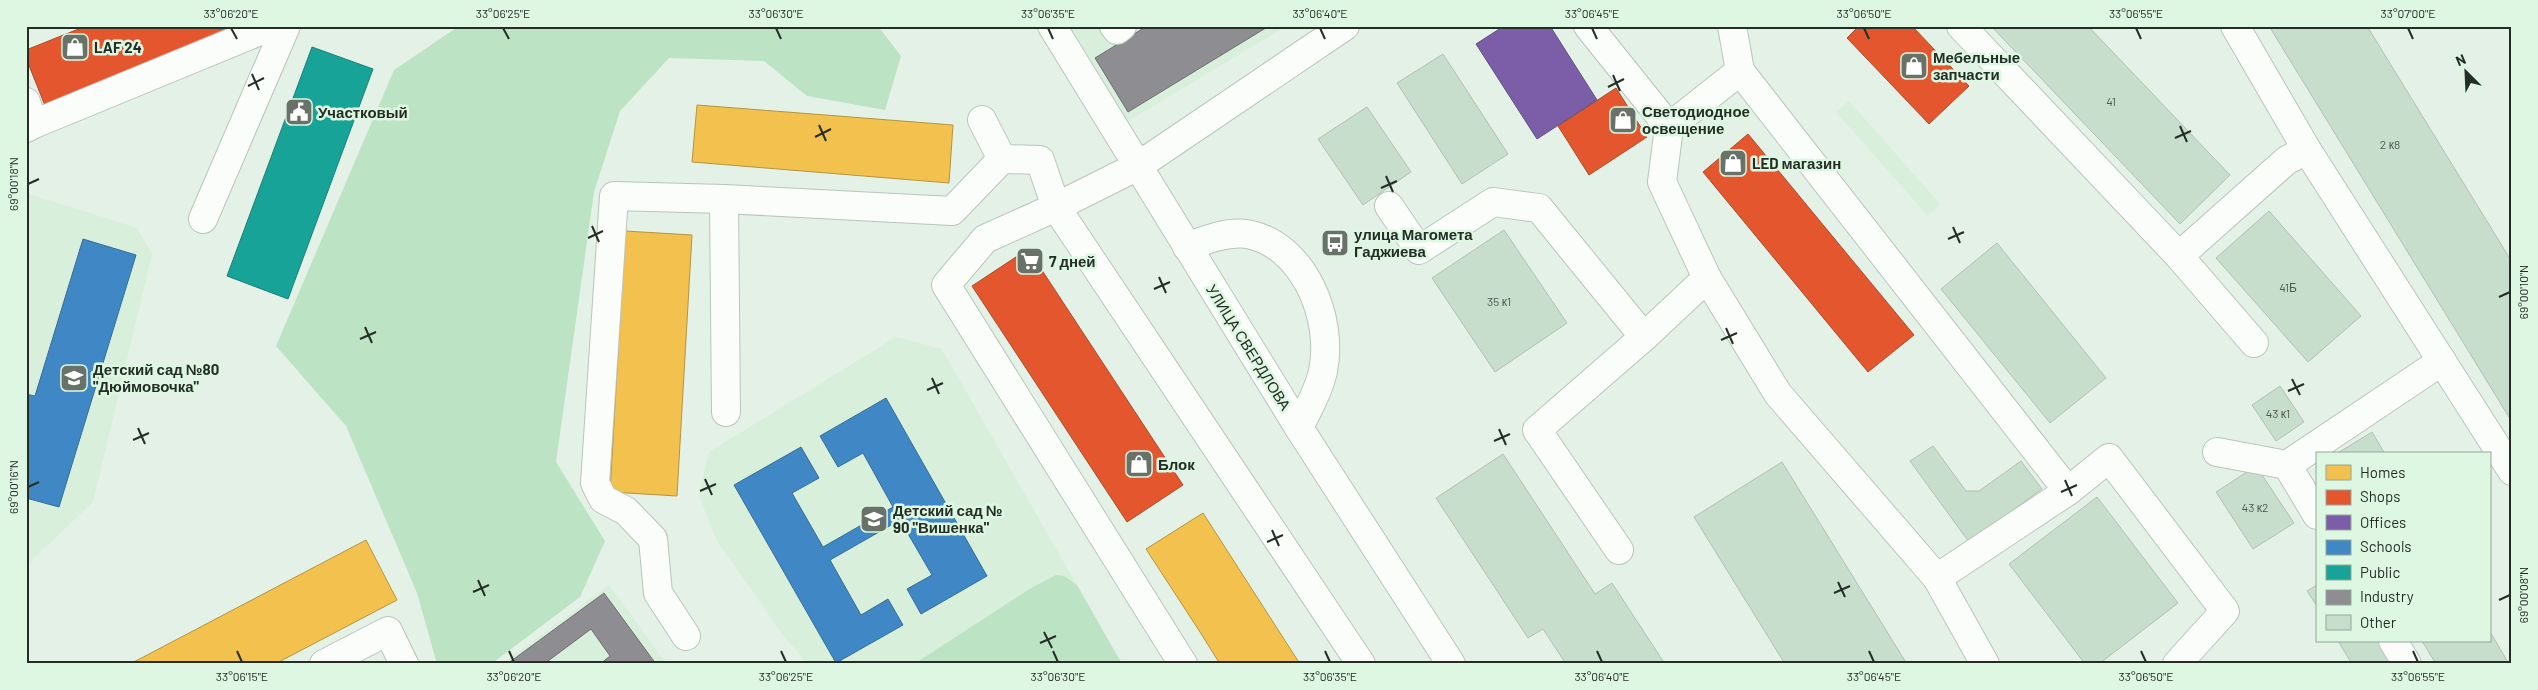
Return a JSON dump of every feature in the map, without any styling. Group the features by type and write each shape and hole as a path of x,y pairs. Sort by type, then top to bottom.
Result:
{"street":[{"path":"29,118 272,26"},
{"path":"203,219 286,26"},
{"name":"УЛИЦА СВЕРДЛОВА","path":"1052,26 1298,428 1451,664"},
{"path":"1114,26 1117,30 1122,26"},
{"path":"1183,664 946,285 985,239 1056,207 1138,166 1345,26"},
{"path":"1588,26 1669,127"},
{"path":"1732,26 1740,71 2068,491"},
{"path":"1962,26 2179,256 2254,343"},
{"path":"2235,26 2307,150 2512,471"},
{"path":"1740,71 1669,127 1662,182 1707,278 1778,394 1937,578 1985,664"},
{"path":"982,120 1002,159"},
{"path":"2179,256 2287,160 2307,150"},
{"path":"658,593 653,539 626,511 603,499 595,483 614,196 724,199 952,211 1002,159 1040,160 1056,207 1361,664"},
{"path":"724,199 726,412"},
{"path":"1389,206 1419,250 1493,202 1539,208 1644,336"},
{"path":"1187,247 1214,237 1246,234 1280,247 1302,272 1322,314 1324,342 1323,371 1313,398 1298,428"},
{"path":"1619,550 1537,430 1707,278"},
{"path":"2217,452 2287,465 2442,361"},
{"path":"1937,578 2068,491 2109,458 2225,610 2177,664"},
{"path":"2287,465 2316,513"},
{"path":"636,573 658,593 686,636"},
{"path":"324,664 388,631 404,664"},
{"path":"2394,642 2407,664"}],"shaded area":[{"path":"1070,26 1286,26 1128,121"},
{"path":"1849,101 1940,204 1928,216 1836,112"},
{"name":"Детский сад №80 \"Дюймовочка\"","path":"26,193 137,228 152,254 93,502 26,565"},
{"name":"Детский сад № 90 \"Вишенка\"","path":"896,337 942,349 1122,664 808,664 783,635 717,541 699,496 709,452"},
{"path":"609,585 667,664 502,664"}],"green space":[{"path":"459,26 878,26 901,56 885,110 807,96 764,61 669,58 620,111 594,192 556,462 605,541 580,597 491,664 437,664 417,593 346,426 276,346 394,70"},
{"path":"1056,575 1064,576 1077,585 1122,664 914,664 1031,588"}],"building: Homes":[{"path":"697,105 953,125 949,183 692,162"},
{"path":"625,231 692,235 677,496 610,492"},
{"path":"1203,513 1300,664 1220,664 1146,549"},
{"path":"366,540 397,600 275,664 130,664"}],"building: Shops":[{"path":"86,26 248,26 46,108 26,58 26,50"},
{"path":"1859,26 1912,26 1969,86 1929,124 1847,38"},
{"path":"1616,88 1647,137 1589,175 1558,126"},
{"path":"1748,134 1914,335 1868,372 1703,172"},
{"path":"1028,249 1183,485 1127,522 972,286"}],"building: Offices":[{"path":"1504,26 1550,26 1597,100 1537,139 1476,44"}],"building: Schools":[{"path":"83,239 136,255 59,507 26,498 26,394 35,396"},
{"path":"886,398 987,576 921,614 907,589 932,575 900,520 830,560 861,615 888,599 903,625 836,663 734,485 801,447 819,478 792,493 823,547 893,507 863,453 838,467 820,436"}],"building: Public":[{"path":"312,47 373,69 288,299 227,276"}],"building: Industry":[{"path":"1147,26 1269,26 1128,112 1095,58"},
{"path":"604,593 656,664 600,664 610,656 591,629 544,664 507,664"}],"building: Other":[{"path":"1991,26 2088,26 2230,175 2180,224"},
{"path":"2269,26 2367,26 2512,262 2512,422"},
{"path":"1443,54 1508,154 1462,184 1397,83"},
{"path":"1367,107 1411,172 1363,205 1318,139"},
{"path":"2269,211 2361,316 2308,362 2216,258"},
{"path":"1504,230 1567,323 1495,372 1432,278"},
{"path":"1997,243 2106,378 2050,423 1941,289"},
{"path":"2280,386 2304,422 2276,441 2252,405"},
{"path":"2372,432 2384,452 2339,452"},
{"path":"1933,446 1966,491 1979,491 2021,461 2042,489 1969,542 1910,461"},
{"path":"1503,454 1595,594 1612,583 1665,664 1566,664 1543,629 1528,638 1436,498"},
{"path":"1782,462 1907,664 1785,664 1694,517"},
{"path":"2256,466 2294,523 2253,549 2216,492"},
{"path":"2097,497 2178,603 2099,664 2085,664 2009,564"},
{"path":"2316,586 2316,604 2307,591"},
{"path":"2490,632 2509,664 2436,664 2423,642 2490,642"},
{"path":"2339,642 2380,642 2393,664 2352,664"}],"place":[{"name":"LAF 24","path":"75,47"},
{"name":"Мебельные запчасти","path":"1914,66"},
{"name":"Участковый","path":"299,112"},
{"name":"Светодиодное освещение","path":"1623,120"},
{"name":"LED магазин","path":"1733,163"},
{"name":"улица Магомета Гаджиева","path":"1335,243"},
{"name":"7 дней","path":"1030,261"},
{"name":"Детский сад №80 \"Дюймовочка\"","path":"74,378"},
{"name":"Блок","path":"1139,464"},
{"name":"Детский сад № 90 \"Вишенка\"","path":"874,519"}]}
